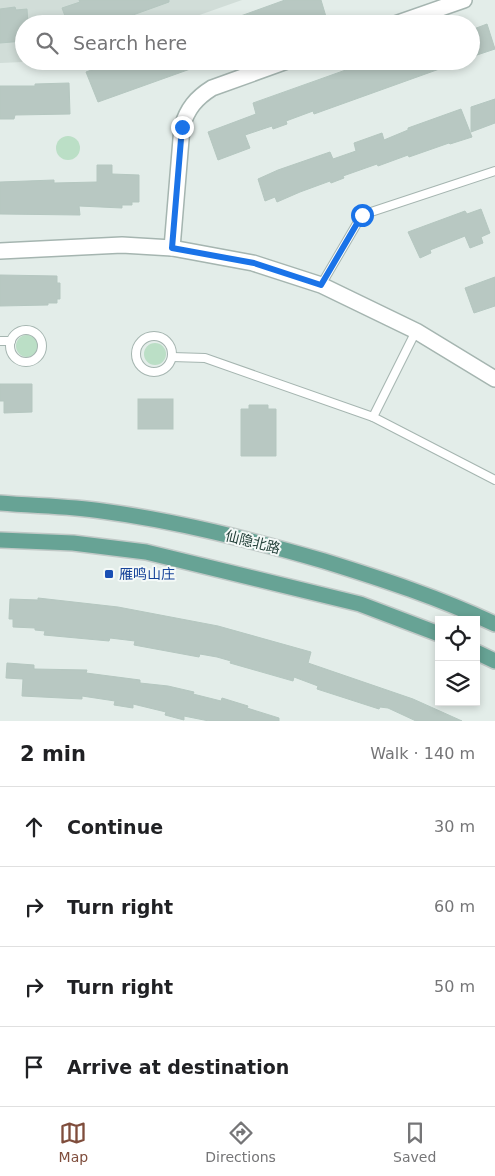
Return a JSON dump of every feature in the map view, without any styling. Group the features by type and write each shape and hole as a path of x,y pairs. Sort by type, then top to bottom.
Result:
{"main road":[{"name":"仙隐北路","path":"0,503 100,510 151,518 257,542 367,574 461,608 495,624"},
{"path":"0,540 73,543 146,552 360,604 435,632"},
{"path":"480,654 495,661"}],"street":[{"path":"421,15 464,0"},
{"path":"172,248 182,127 189,109 203,93 212,88 262,70"},
{"path":"0,251 122,245 172,248 254,263 321,285 416,331 495,378"}],"lane":[{"path":"321,285 362,215 495,171"},
{"path":"32,330 42,339 42,352 34,361 21,362 15,359 12,353 11,341 19,331 32,330"},
{"path":"373,418 416,331"},
{"path":"154,337 165,340 170,345 172,357 166,367 155,372 139,364 137,352 143,341 154,337"},
{"path":"0,341 11,341"},
{"path":"172,357 205,358 373,418 495,480"}],"shaded area":[{"path":"0,0 242,0 200,15 15,15 15,62 0,63"}],"green space":[{"path":"68,136 76,140 80,148 76,156 68,160 60,156 56,148 60,140"},
{"path":"23,335 31,335 38,342 38,350 31,357 23,357 16,350 16,342"},
{"path":"155,343 163,346 166,354 163,362 155,365 147,362 144,354 147,346"}],"building":[{"path":"79,0 169,0 169,2 133,15 65,15 62,8 80,2"},
{"path":"285,0 321,0 326,15 243,15"},
{"path":"15,7 16,10 27,9 27,15 15,15 15,42 0,43 0,9"},
{"path":"487,24 495,49 480,54 480,27"},
{"path":"91,70 187,70 98,102 86,72"},
{"path":"346,70 437,70 314,114 313,111 286,121 287,124 273,129 272,126 245,135 250,148 218,160 208,132 256,114 253,103"},
{"path":"69,83 70,114 15,115 14,119 0,119 0,86 35,86 35,84"},
{"path":"495,99 495,123 471,132 471,107"},
{"path":"461,109 472,137 409,157 408,155 378,166 377,164 277,202 275,197 265,201 258,179 330,152 333,159 356,151 354,143 382,133 384,140 408,130 408,128"},
{"path":"97,165 112,165 112,174 139,175 139,202 132,202 132,205 122,205 122,208 79,206 80,215 0,214 0,182 54,180 54,183 97,182"},
{"path":"481,209 490,233 481,237 483,243 470,248 465,236 430,250 431,253 420,258 408,232 465,211 467,214"},
{"path":"0,275 57,276 57,283 60,283 60,299 57,299 57,303 48,303 48,305 0,306"},
{"path":"495,277 495,306 474,313 465,288"},
{"path":"0,384 32,384 32,412 4,413 4,401 0,401"},
{"path":"138,399 173,399 173,429 138,429"},
{"path":"249,405 268,405 268,409 276,409 276,456 241,456 241,409 249,409"},
{"path":"38,598 118,607 218,626 311,652 308,663 413,699 462,721 416,721 388,708 380,707 379,709 317,689 318,686 294,677 293,681 230,663 231,661 217,657 200,654 199,657 134,645 135,641 110,638 109,641 44,635 45,631 35,630 35,628 13,627 13,619 9,619 10,599 38,600"},
{"path":"7,663 34,665 34,669 87,670 86,673 140,680 140,683 168,686 221,701 222,698 279,718 279,721 209,721 184,716 184,720 165,715 166,712 133,704 133,708 114,705 115,701 82,696 82,699 22,696 23,679 6,678"}],"place":[{"name":"雁鸣山庄","path":"109,574"}],"route":[{"path":"182,127 172,248 254,263 321,285 362,215"}]}
